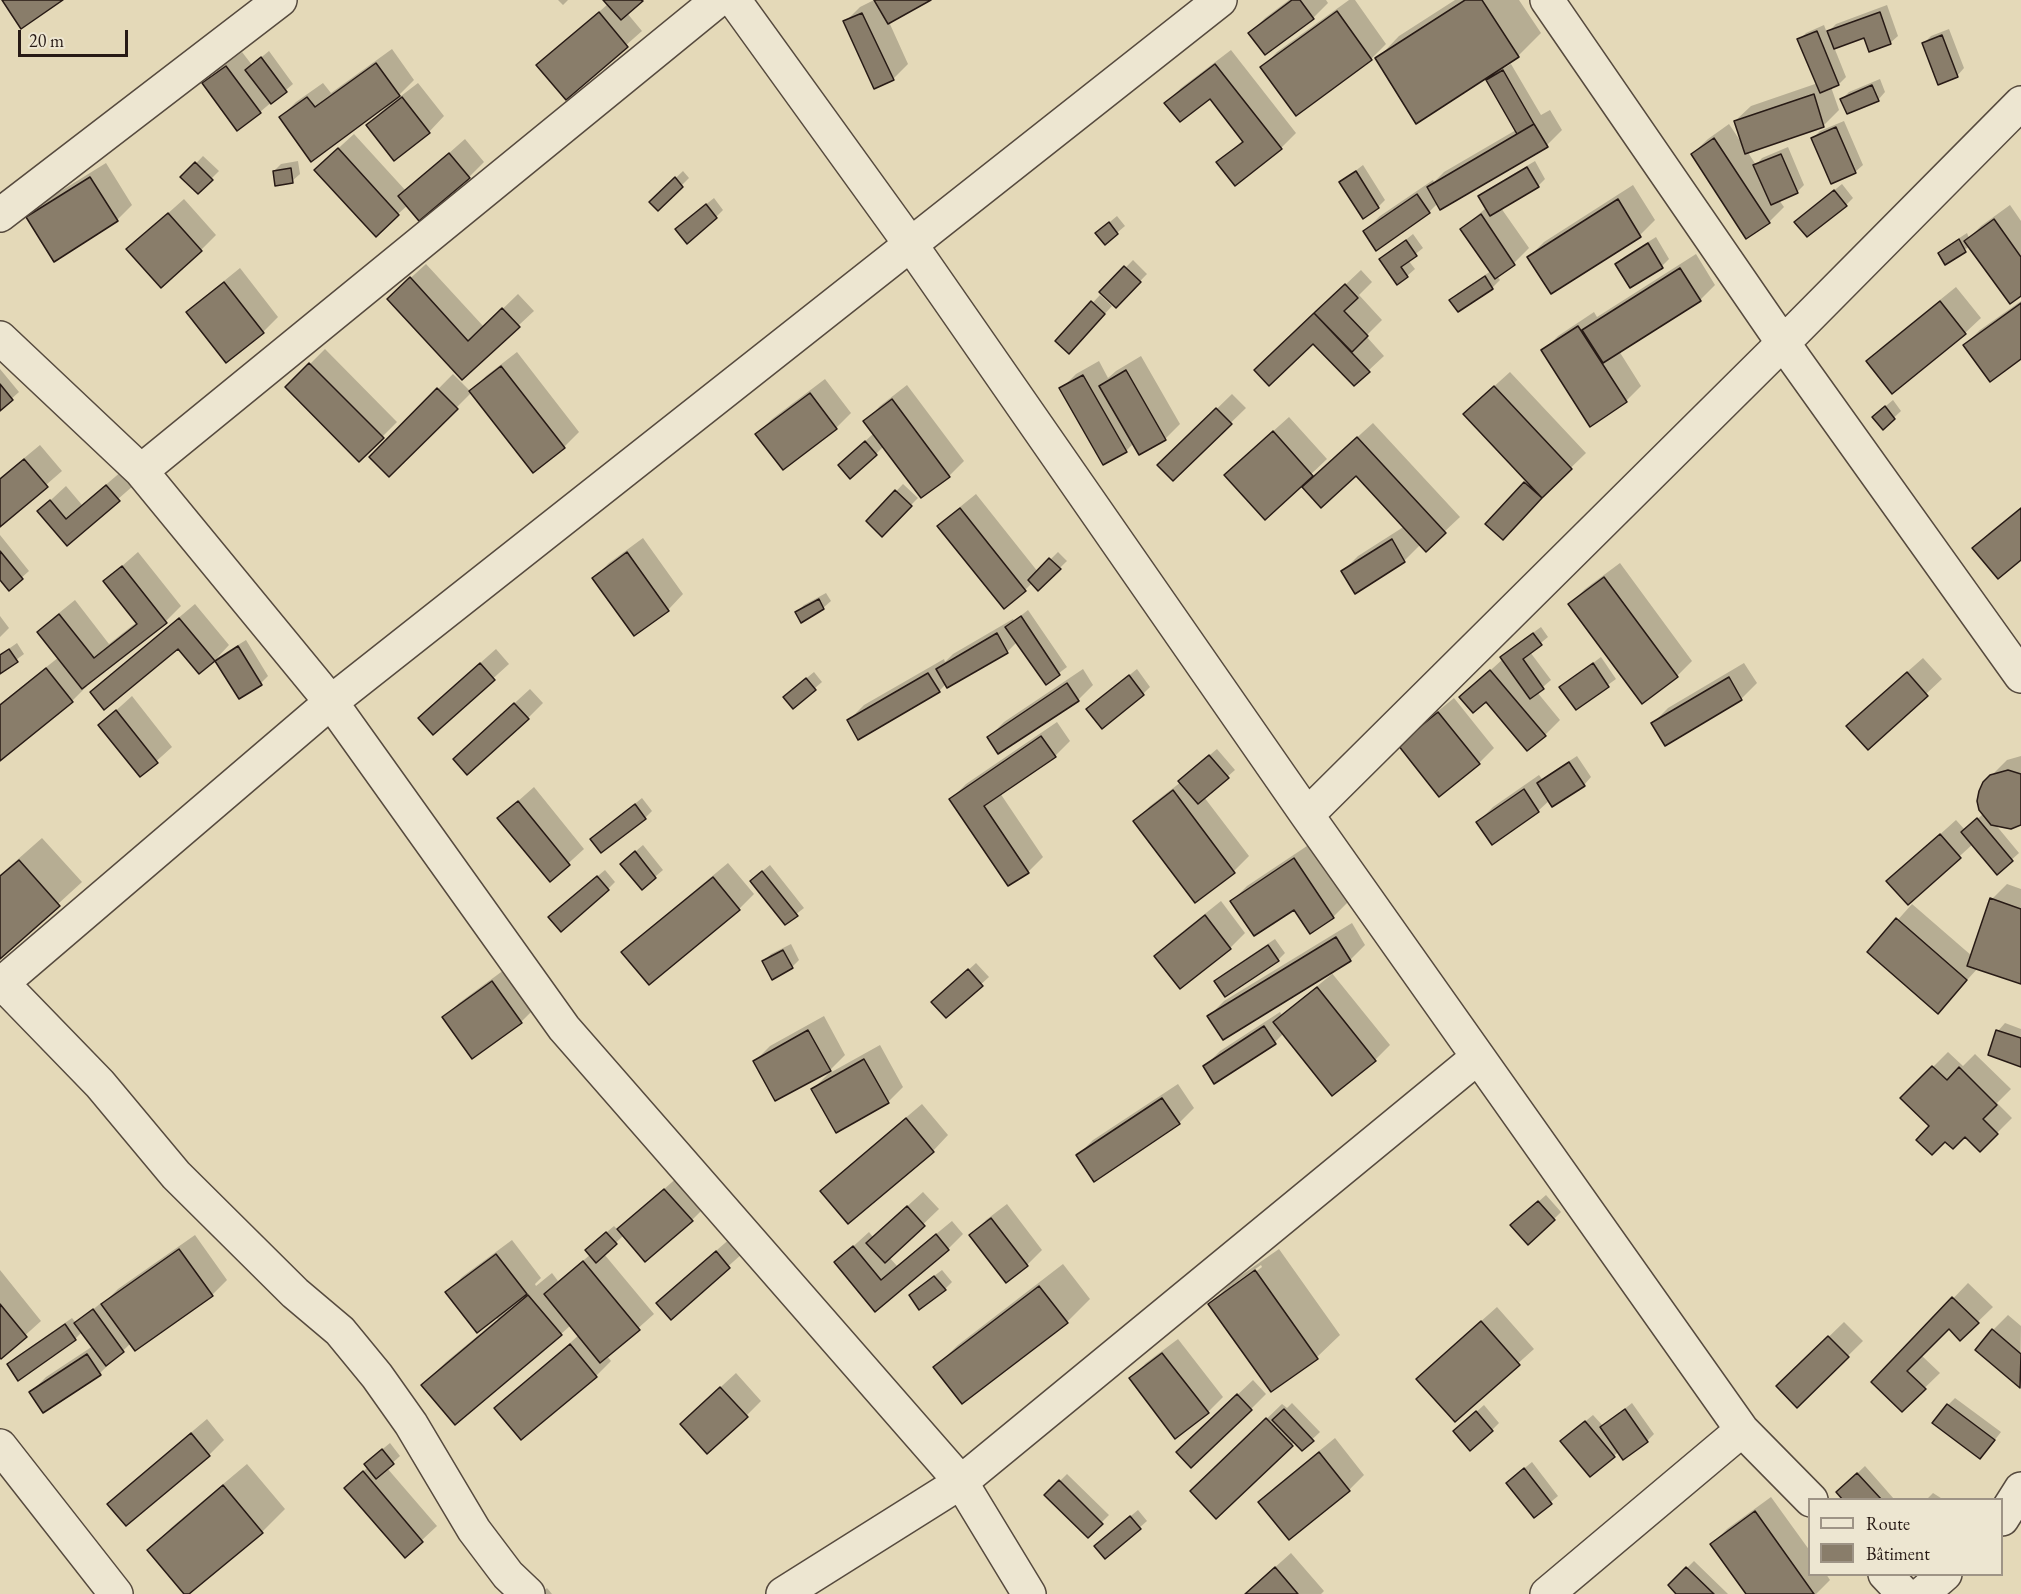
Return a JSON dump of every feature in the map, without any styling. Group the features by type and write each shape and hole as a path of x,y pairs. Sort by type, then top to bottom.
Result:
{"street":[{"path":"0,215 280,0"},
{"path":"141,471 718,0"},
{"path":"734,0 912,245 1307,815 1742,1430 1809,1498"},
{"path":"528,1594 508,1575 474,1530 411,1424 377,1376 340,1331 295,1293 176,1175 100,1084 1,984 331,702 1220,0"},
{"path":"1547,0 1783,343 2021,676"},
{"path":"1307,815 1783,343 2021,103"},
{"path":"0,338 141,471 331,702 564,1028 961,1482 1029,1594"},
{"path":"783,1594 961,1482 1478,1057"},
{"path":"1546,1594 1742,1430"},
{"path":"0,1446 116,1594"},
{"path":"1886,1576 1904,1594"},
{"path":"1922,1594 1944,1576"}],"building":[{"path":"2,0 63,0 21,29"},
{"path":"603,0 641,0 643,1 621,20"},
{"path":"874,0 931,0 888,24"},
{"path":"1292,0 1300,0 1314,19 1265,55 1248,33"},
{"path":"1465,0 1482,0 1519,57 1416,124 1375,58"},
{"path":"1337,11 1372,60 1296,116 1260,67"},
{"path":"599,12 628,47 566,100 536,65"},
{"path":"1880,12 1891,44 1869,52 1864,38 1834,49 1827,31"},
{"path":"862,13 894,80 874,89 843,21"},
{"path":"1817,31 1839,85 1820,93 1797,39"},
{"path":"1942,35 1958,77 1938,85 1922,43"},
{"path":"261,57 287,92 271,104 245,70"},
{"path":"376,63 400,96 311,162 279,117 307,97 315,107"},
{"path":"1215,64 1282,149 1235,186 1216,162 1243,142 1210,99 1180,122 1164,103"},
{"path":"226,66 261,113 237,131 202,83"},
{"path":"1503,70 1534,124 1517,134 1486,80"},
{"path":"1872,85 1879,101 1847,114 1840,99"},
{"path":"1814,94 1824,127 1745,154 1734,121"},
{"path":"402,97 430,133 394,161 366,125"},
{"path":"1534,124 1548,147 1440,210 1427,187"},
{"path":"1836,127 1856,173 1831,184 1811,138"},
{"path":"1714,138 1770,223 1746,239 1691,154"},
{"path":"338,148 399,215 376,237 314,170"},
{"path":"449,153 470,178 419,221 398,196"},
{"path":"1781,154 1798,193 1771,205 1753,165"},
{"path":"195,162 213,180 198,194 180,177"},
{"path":"1527,167 1539,187 1490,216 1478,196"},
{"path":"291,168 293,183 275,186 273,171"},
{"path":"1356,171 1379,208 1363,219 1339,182"},
{"path":"90,177 118,221 54,262 26,217"},
{"path":"675,177 683,187 658,211 649,202"},
{"path":"1834,190 1847,206 1807,237 1794,222"},
{"path":"1417,194 1430,213 1376,251 1363,231"},
{"path":"1618,199 1641,237 1551,294 1527,257"},
{"path":"706,204 717,218 687,244 675,229"},
{"path":"168,213 202,251 161,288 126,249"},
{"path":"1481,214 1515,265 1495,279 1460,229"},
{"path":"1994,219 2021,257 2021,296 2010,304 1964,241"},
{"path":"1109,222 1118,234 1105,245 1095,233"},
{"path":"1959,239 1966,252 1945,265 1938,253"},
{"path":"1406,240 1417,256 1401,267 1408,277 1397,285 1379,259"},
{"path":"1648,243 1663,268 1630,288 1615,264"},
{"path":"1124,266 1141,282 1116,308 1099,292"},
{"path":"1680,268 1701,301 1603,363 1582,330"},
{"path":"1485,276 1493,289 1458,312 1449,300"},
{"path":"410,277 468,341 502,308 520,327 462,380 387,299"},
{"path":"224,282 264,333 226,363 186,312"},
{"path":"1345,284 1358,298 1344,311 1368,336 1352,352 1314,313"},
{"path":"1091,301 1105,314 1069,354 1055,341"},
{"path":"1940,301 1966,334 1892,394 1866,361"},
{"path":"2021,303 2021,359 1990,382 1963,345"},
{"path":"1314,313 1370,372 1354,386 1313,344 1269,386 1254,370"},
{"path":"1578,326 1627,402 1590,427 1541,350"},
{"path":"309,363 384,438 359,462 285,387"},
{"path":"501,366 565,448 533,473 469,391"},
{"path":"1126,370 1166,440 1139,455 1099,386"},
{"path":"1083,375 1127,452 1103,465 1059,388"},
{"path":"0,384 13,400 0,411"},
{"path":"1494,386 1572,469 1542,498 1463,414"},
{"path":"437,388 458,409 389,477 369,457"},
{"path":"810,393 837,429 783,470 755,434"},
{"path":"892,399 950,477 921,498 863,421"},
{"path":"1885,406 1895,419 1883,430 1872,417"},
{"path":"1216,408 1232,424 1173,481 1157,465"},
{"path":"1273,431 1313,476 1265,520 1224,475"},
{"path":"1357,437 1446,533 1426,552 1356,476 1321,508 1302,487"},
{"path":"865,441 877,455 850,479 838,465"},
{"path":"24,459 48,487 0,527 0,479"},
{"path":"1524,482 1542,498 1503,540 1485,524"},
{"path":"106,485 120,501 67,546 37,511 50,500 66,519"},
{"path":"895,490 912,506 882,537 866,521"},
{"path":"960,508 1026,591 1004,609 937,526"},
{"path":"2021,508 2021,560 1998,579 1972,548"},
{"path":"1392,539 1405,562 1355,594 1341,571"},
{"path":"0,551 23,579 9,591 0,580"},
{"path":"627,552 669,611 634,636 592,578"},
{"path":"1049,558 1061,569 1038,591 1028,580"},
{"path":"122,566 167,623 82,689 37,632 59,614 94,658 137,624 103,581"},
{"path":"1604,577 1678,677 1642,704 1568,604"},
{"path":"819,599 824,609 801,623 795,612"},
{"path":"1021,616 1060,675 1046,685 1005,627"},
{"path":"179,618 215,661 199,674 178,649 104,710 90,692"},
{"path":"997,633 1008,653 947,688 936,669"},
{"path":"1533,633 1542,645 1523,659 1544,689 1530,699 1500,657"},
{"path":"238,646 262,685 239,699 215,661"},
{"path":"9,649 18,662 0,674 0,655"},
{"path":"480,663 495,680 433,735 418,718"},
{"path":"1593,663 1609,687 1576,710 1559,687"},
{"path":"46,668 73,702 0,761 0,705"},
{"path":"1490,670 1546,736 1527,751 1486,702 1473,713 1459,697"},
{"path":"1907,672 1928,696 1868,750 1846,726"},
{"path":"928,673 940,692 858,740 847,720"},
{"path":"1129,675 1144,695 1102,729 1086,709"},
{"path":"1729,677 1742,700 1665,746 1651,723"},
{"path":"806,678 816,690 793,709 783,697"},
{"path":"1067,683 1079,701 998,754 987,737"},
{"path":"514,703 529,719 467,775 453,759"},
{"path":"116,710 158,763 140,777 98,725"},
{"path":"1438,712 1480,764 1439,797 1398,745"},
{"path":"1041,736 1056,757 984,806 1029,873 1008,886 949,799"},
{"path":"1209,755 1229,778 1198,804 1178,781"},
{"path":"1569,762 1585,786 1552,807 1537,783"},
{"path":"2008,770 2021,774 2021,825 2011,829 1991,825 1979,810 1977,801 1983,782 1990,775"},
{"path":"1524,789 1539,812 1492,845 1476,822"},
{"path":"1173,790 1235,873 1195,903 1133,821"},
{"path":"518,801 570,865 550,882 497,818"},
{"path":"635,804 646,819 601,853 590,839"},
{"path":"1977,818 2013,861 1997,875 1961,832"},
{"path":"1940,834 1961,858 1908,905 1886,881"},
{"path":"635,851 656,878 642,890 620,864"},
{"path":"1294,858 1334,918 1310,934 1294,910 1254,936 1230,901"},
{"path":"19,860 60,906 0,959 0,876"},
{"path":"762,871 798,916 785,925 750,881"},
{"path":"597,876 609,890 561,932 548,917"},
{"path":"713,877 740,910 649,985 621,952"},
{"path":"1990,898 2021,909 2021,984 1967,966"},
{"path":"1205,915 1231,949 1180,989 1154,956"},
{"path":"1896,918 1967,980 1938,1014 1867,952"},
{"path":"1336,937 1351,961 1223,1040 1207,1016"},
{"path":"1268,945 1279,961 1225,997 1214,981"},
{"path":"783,950 793,968 772,980 762,961"},
{"path":"968,969 983,986 946,1018 931,1002"},
{"path":"492,981 522,1023 472,1059 442,1017"},
{"path":"1317,987 1376,1061 1332,1096 1273,1022"},
{"path":"1264,1026 1276,1044 1214,1084 1203,1066"},
{"path":"808,1030 831,1071 775,1101 753,1061"},
{"path":"1996,1030 2021,1038 2021,1067 1988,1055"},
{"path":"864,1059 889,1103 836,1133 811,1089"},
{"path":"1932,1066 1947,1080 1959,1067 1997,1105 1983,1119 1998,1134 1980,1152 1965,1137 1953,1149 1945,1142 1932,1155 1916,1140 1929,1126 1900,1098"},
{"path":"1162,1098 1180,1124 1094,1182 1076,1155"},
{"path":"906,1118 934,1152 848,1224 820,1191"},
{"path":"664,1189 693,1221 645,1262 617,1229"},
{"path":"1538,1201 1555,1220 1528,1245 1510,1225"},
{"path":"907,1206 925,1226 885,1263 866,1243"},
{"path":"991,1218 1028,1266 1006,1283 969,1235"},
{"path":"606,1232 617,1244 596,1263 585,1250"},
{"path":"936,1234 949,1250 875,1312 834,1262 853,1246 881,1280"},
{"path":"179,1249 213,1296 135,1351 101,1304"},
{"path":"716,1251 730,1268 671,1320 656,1303"},
{"path":"496,1254 527,1294 477,1333 445,1292"},
{"path":"583,1261 640,1330 600,1363 544,1294"},
{"path":"1255,1270 1318,1359 1271,1392 1208,1304"},
{"path":"934,1276 946,1290 919,1310 909,1295"},
{"path":"1039,1286 1068,1323 962,1404 933,1367"},
{"path":"528,1295 562,1335 455,1425 421,1385"},
{"path":"1952,1297 1979,1323 1960,1341 1949,1329 1907,1371 1926,1389 1902,1412 1871,1382"},
{"path":"0,1304 27,1337 1,1359 0,1358"},
{"path":"93,1309 124,1352 106,1366 74,1323"},
{"path":"1481,1321 1520,1365 1455,1422 1416,1379"},
{"path":"65,1324 76,1340 18,1381 7,1364"},
{"path":"1992,1329 2021,1354 2020,1388 1975,1350"},
{"path":"1828,1336 1849,1357 1797,1408 1776,1386"},
{"path":"570,1344 597,1377 521,1440 494,1408"},
{"path":"1162,1353 1209,1413 1175,1439 1129,1378"},
{"path":"87,1354 101,1375 43,1413 29,1392"},
{"path":"720,1387 748,1417 707,1454 680,1424"},
{"path":"1237,1394 1252,1410 1191,1468 1176,1452"},
{"path":"1947,1404 1995,1440 1980,1459 1932,1423"},
{"path":"1284,1409 1314,1441 1302,1451 1272,1420"},
{"path":"1625,1409 1648,1442 1623,1460 1600,1427"},
{"path":"1476,1411 1493,1431 1470,1451 1453,1431"},
{"path":"1266,1418 1293,1446 1216,1519 1190,1491"},
{"path":"1585,1421 1615,1457 1590,1477 1560,1441"},
{"path":"191,1433 210,1456 126,1526 107,1504"},
{"path":"382,1449 394,1464 376,1479 364,1464"},
{"path":"1319,1452 1350,1491 1289,1540 1258,1502"},
{"path":"1524,1468 1552,1504 1534,1518 1506,1483"},
{"path":"363,1471 423,1542 405,1558 344,1488"},
{"path":"1857,1473 1880,1498 1841,1498 1836,1492"},
{"path":"1059,1480 1103,1524 1088,1538 1044,1495"},
{"path":"223,1485 263,1533 189,1594 184,1594 147,1550"},
{"path":"1755,1511 1814,1594 1746,1594 1710,1544"},
{"path":"1130,1516 1141,1529 1105,1559 1094,1546"},
{"path":"1275,1567 1298,1594 1245,1594"},
{"path":"1686,1567 1714,1594 1676,1594 1668,1585"}]}
